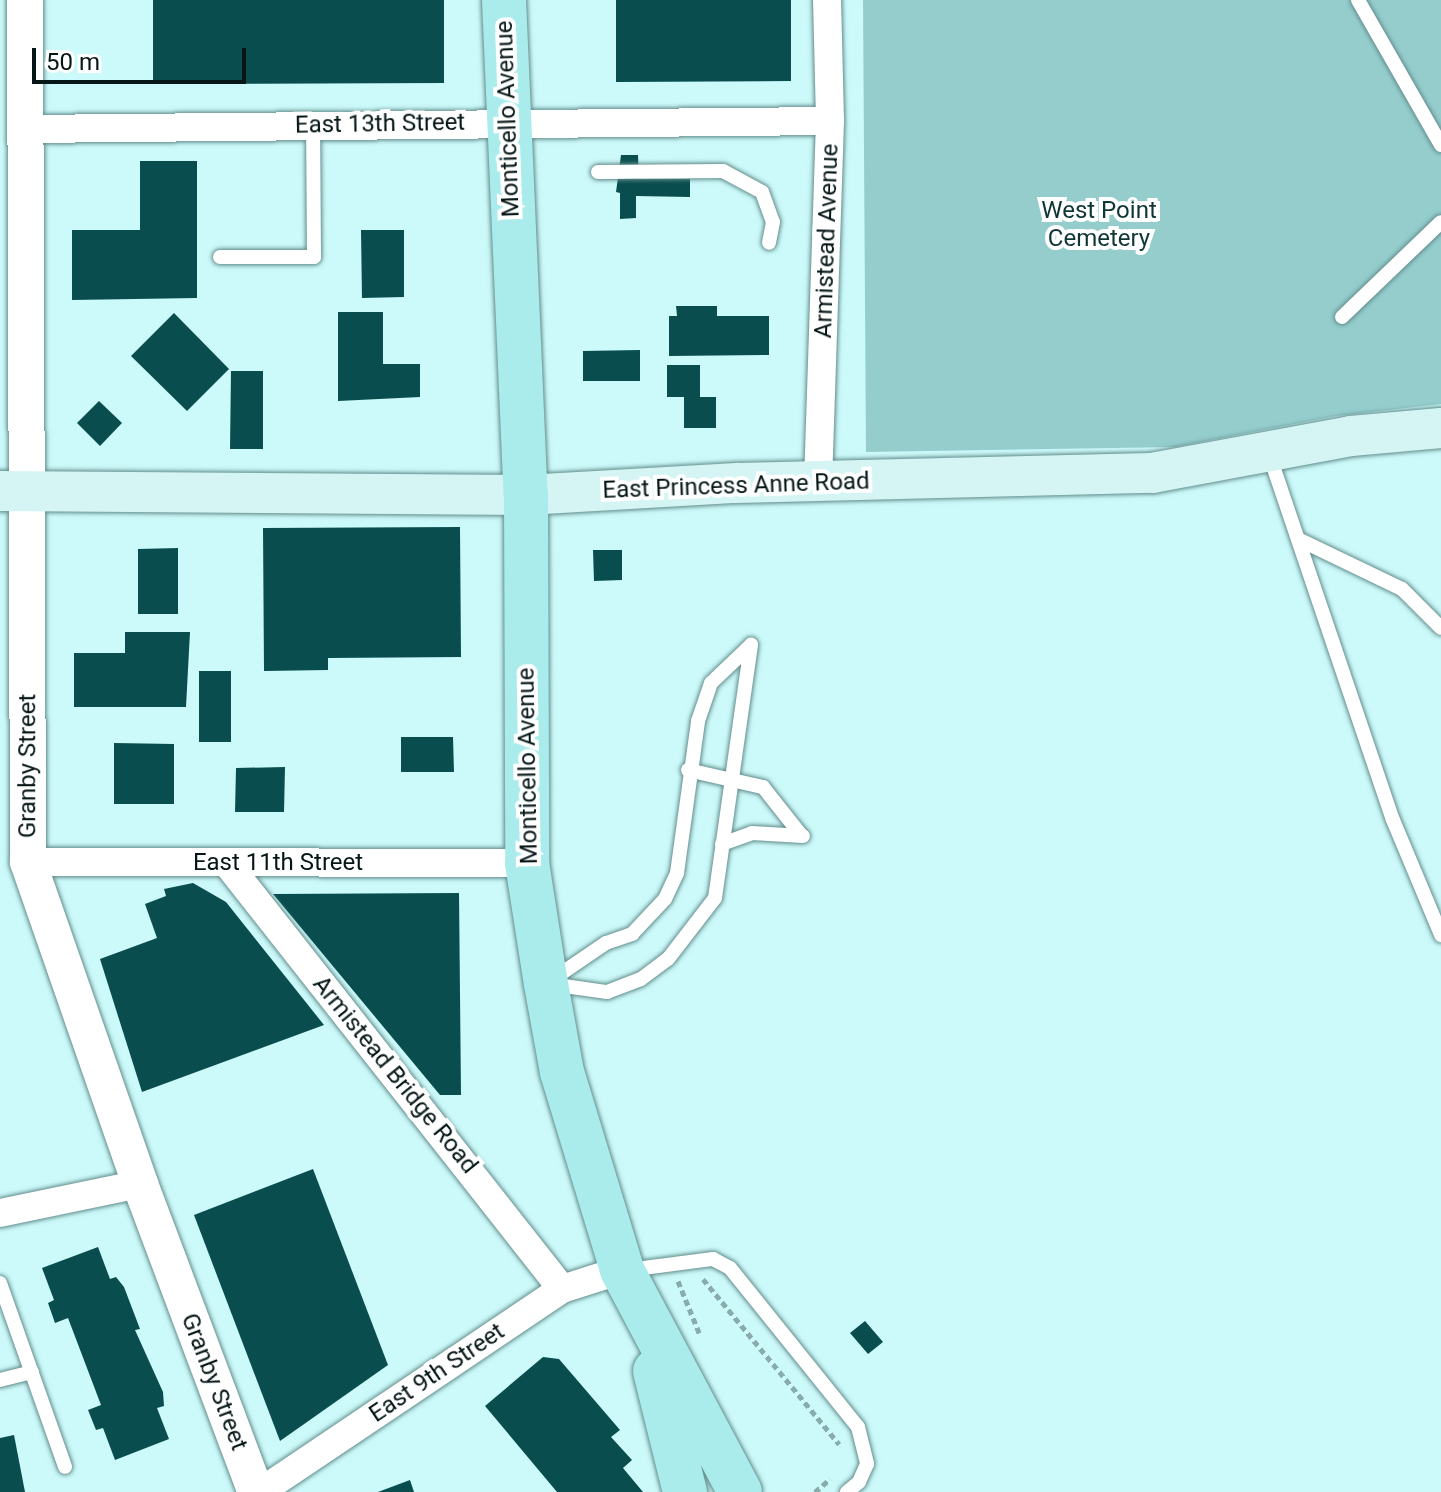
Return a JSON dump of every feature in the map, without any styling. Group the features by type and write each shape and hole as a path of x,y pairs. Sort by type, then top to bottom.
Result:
{"main road":[{"name":"Monticello Avenue","path":"504,0 526,495 527,863 546,984 562,1072 622,1270 640,1310 740,1492"},
{"name":"East Princess Anne Road","path":"13,491 526,495 1152,473 1269,454 1351,436 1441,428"},
{"path":"640,1310 685,1492"}],"street":[{"name":"Granby Street","path":"25,0 26,129 13,491 28,862 140,1184 258,1492"},
{"name":"Armistead Avenue","path":"818,483 830,121 827,0"},
{"name":"East 13th Street","path":"26,129 830,121"},
{"name":"East 11th Street","path":"28,862 527,863"},
{"name":"Armistead Bridge Road","path":"226,862 562,1289"},
{"path":"0,1213 140,1184"},
{"name":"East 9th Street","path":"258,1492 562,1289 622,1270"}],"lane":[{"path":"1358,0 1441,145"},
{"path":"220,257 314,257 313,125"},
{"path":"598,172 723,171 762,192 773,222 769,243"},
{"path":"1342,317 1441,222"},
{"path":"1269,454 1389,807 1441,935"},
{"path":"1298,539 1402,589 1441,628"},
{"path":"751,645 729,781 715,898 668,959 641,979 607,992 546,984 606,943 632,934 665,899 677,873 688,770 711,683 751,645"},
{"path":"688,770 763,787 803,836 752,833 722,844"},
{"path":"622,1270 713,1259 730,1268 858,1427 867,1464 859,1482 847,1492"},
{"path":"0,1283 65,1467"},
{"path":"0,1380 32,1372"}],"path":[{"path":"677,1279 683,1272"},
{"path":"693,1275 703,1278 844,1450"},
{"path":"815,1492 840,1471"}],"green space":[{"name":"West Point Cemetery","path":"863,0 1441,0 1441,404 1336,416 1175,447 866,452"}],"building":[{"path":"153,0 444,0 444,83 153,84"},
{"path":"616,0 791,0 791,81 616,82"},
{"path":"621,155 638,155 639,179 690,179 690,197 636,196 636,218 620,219 620,193 616,192"},
{"path":"140,161 197,161 197,298 72,300 72,230 140,230"},
{"path":"361,230 404,230 404,297 362,298"},
{"path":"676,306 717,306 717,316 769,316 769,355 669,356 669,316 677,316"},
{"path":"338,312 383,312 383,364 420,364 420,397 338,401"},
{"path":"174,313 229,369 187,411 131,356"},
{"path":"640,350 640,381 583,381 583,351"},
{"path":"667,365 700,365 700,397 716,397 716,428 684,428 684,397 667,397"},
{"path":"231,371 263,371 263,449 230,449"},
{"path":"99,401 122,423 100,446 77,423"},
{"path":"460,527 461,657 328,658 328,670 264,671 263,528"},
{"path":"178,548 178,614 138,614 138,549"},
{"path":"593,550 622,550 622,580 594,581"},
{"path":"125,632 190,632 186,707 74,707 74,653 125,653"},
{"path":"199,671 231,671 231,742 199,742"},
{"path":"401,737 453,737 454,772 401,772"},
{"path":"114,743 174,744 174,804 114,804"},
{"path":"285,767 284,812 235,812 236,768"},
{"path":"193,883 226,902 324,1025 142,1092 100,959 157,938 145,904 166,896 164,889"},
{"path":"459,893 461,1095 440,1095 273,894"},
{"path":"313,1169 388,1365 280,1441 194,1215"},
{"path":"98,1247 110,1279 116,1277 124,1287 140,1329 135,1330 163,1392 164,1406 157,1408 169,1439 115,1460 103,1428 96,1430 88,1410 101,1405 68,1318 55,1323 48,1303 54,1300 42,1268"},
{"path":"865,1321 883,1342 868,1354 850,1333"},
{"path":"543,1357 559,1359 620,1430 611,1437 632,1460 623,1468 643,1492 557,1492 485,1406"},
{"path":"14,1435 25,1492 0,1492 0,1438"},
{"path":"410,1480 414,1492 378,1492"}]}
